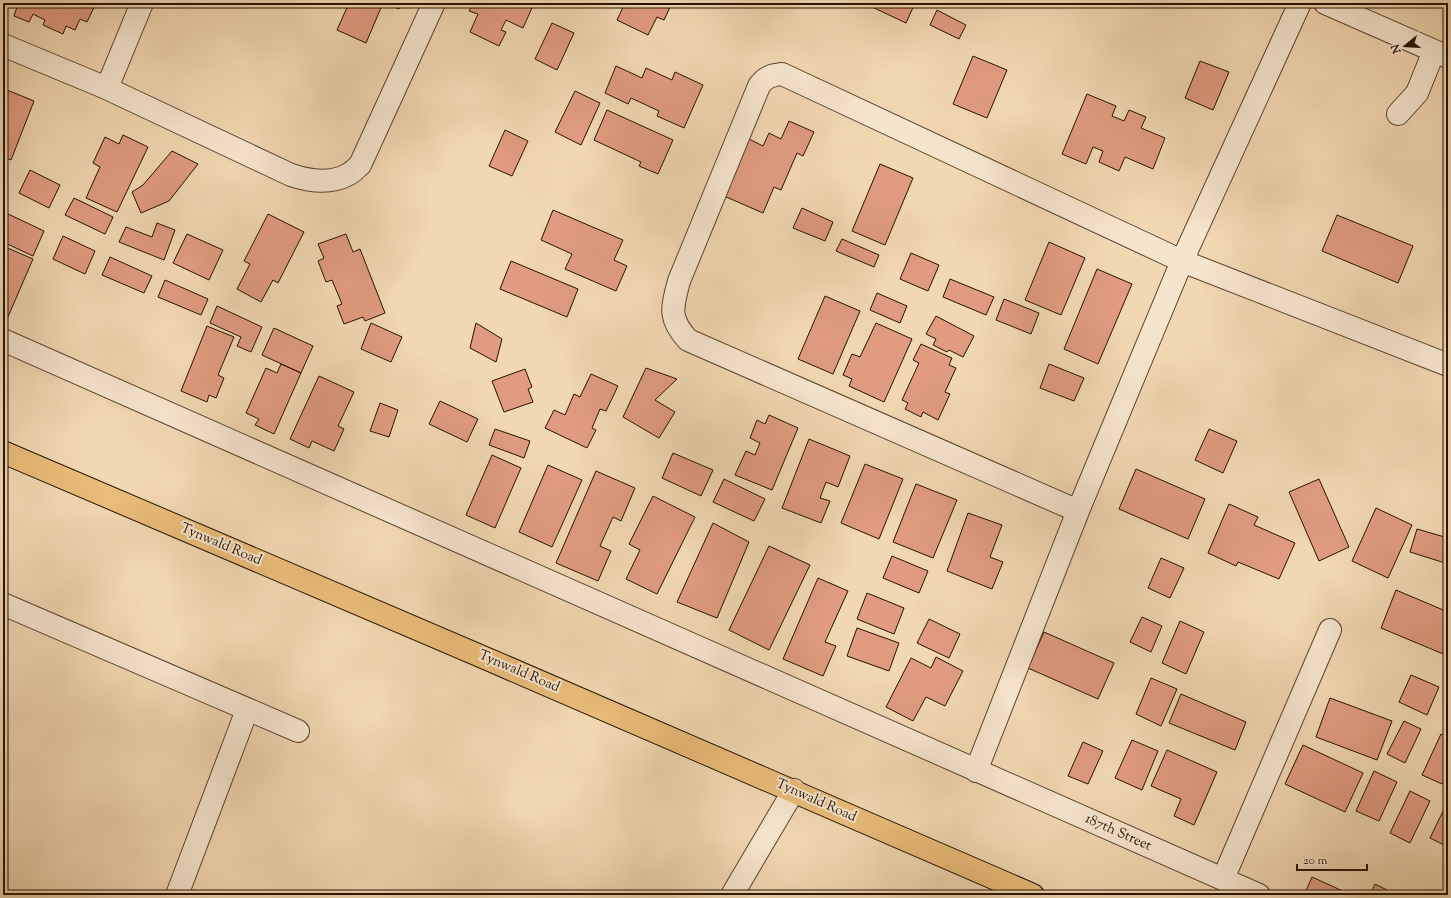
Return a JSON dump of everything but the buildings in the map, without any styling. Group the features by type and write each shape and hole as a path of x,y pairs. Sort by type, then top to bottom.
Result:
{"main road":[{"name":"Tynwald Road","path":"3,452 794,790 1033,895"}],"street":[{"path":"104,88 109,83 142,3"},
{"path":"3,45 104,88 291,175 308,180 328,180 347,175 360,165 434,3"},
{"path":"976,771 1078,511 1182,262 1300,3"},
{"path":"1325,3 1441,54 1417,93 1398,114"},
{"path":"1078,511 688,340 678,329 673,318 673,304 679,281 759,86 768,76 782,74 1182,262 1448,365"},
{"name":"187th Street","path":"3,340 1259,895"},
{"path":"3,604 298,731"},
{"path":"1223,879 1330,630"},
{"path":"177,895 247,710"},
{"path":"732,895 794,790"}]}
